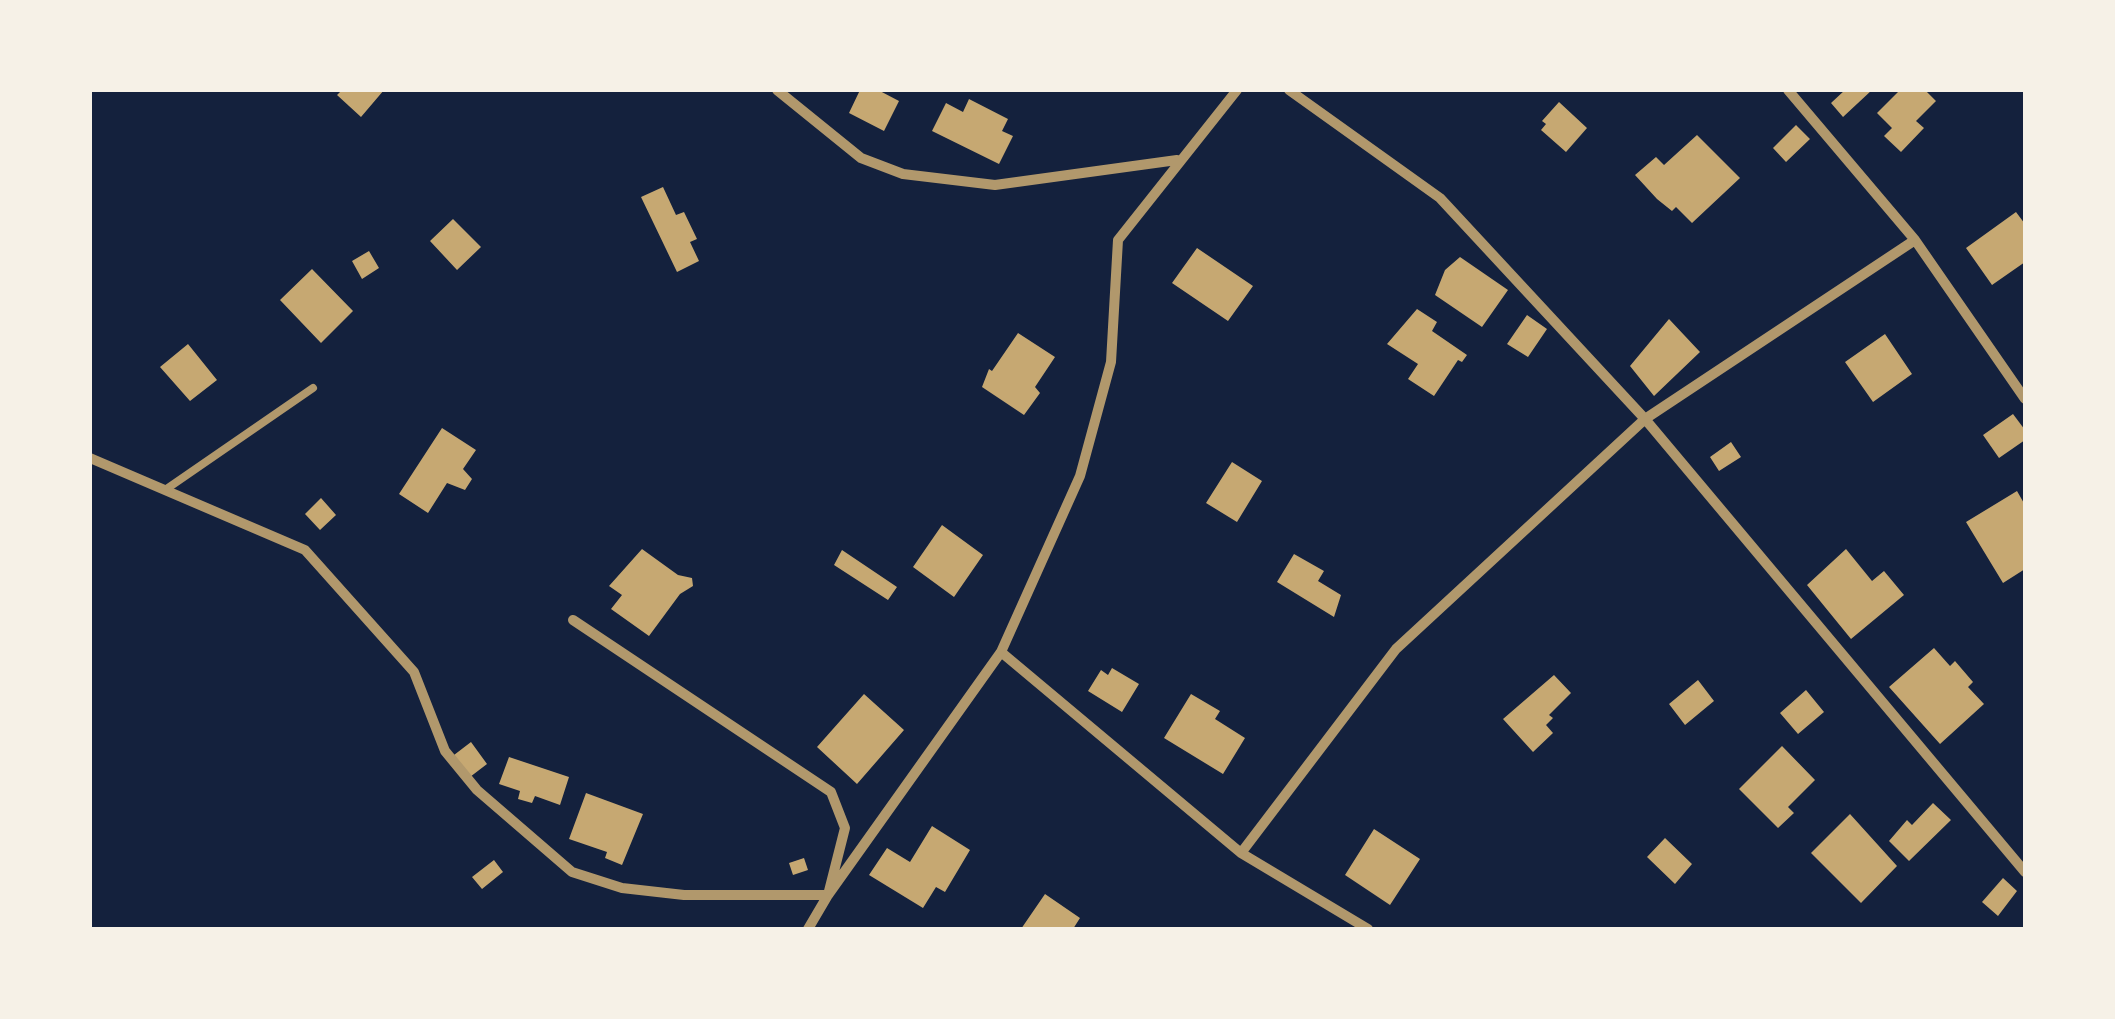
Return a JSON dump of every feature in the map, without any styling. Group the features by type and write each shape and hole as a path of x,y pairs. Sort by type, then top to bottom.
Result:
{"street":[{"path":"776,90 861,158 902,174 995,186 1177,160"},
{"path":"808,929 828,895 1001,652 1080,476 1111,362 1118,240 1177,160 1236,90"},
{"path":"1290,90 1440,198 1646,419 2025,872"},
{"path":"1788,90 1915,240 2025,399"},
{"path":"1241,853 1396,649 1646,419 1915,240"},
{"path":"90,458 306,550 414,672 445,751 477,790 572,872 622,888 684,895 828,895"},
{"path":"573,620 831,792 845,828 828,895"},
{"path":"1001,652 1241,853 1368,929"}],"lane":[{"path":"165,490 313,388"}],"building":[{"path":"342,90 384,90 361,117 337,95"},
{"path":"860,90 878,90 899,101 884,131 849,113"},
{"path":"1845,90 1872,90 1843,117 1831,103"},
{"path":"1900,90 1925,90 1936,101 1916,121 1924,128 1901,152 1884,136 1892,128 1877,113"},
{"path":"969,99 1008,119 1002,131 1013,136 999,164 932,131 946,103 963,112"},
{"path":"1559,102 1587,128 1566,152 1541,130 1546,124 1542,121"},
{"path":"1796,125 1810,139 1786,162 1773,148"},
{"path":"1697,135 1740,178 1692,223 1676,207 1672,211 1657,199 1635,175 1656,157 1664,165"},
{"path":"663,187 676,215 684,212 697,239 690,242 699,261 677,272 641,197"},
{"path":"2016,212 2025,224 2025,262 1992,285 1966,248"},
{"path":"453,219 481,247 457,270 430,241"},
{"path":"1197,248 1253,286 1228,321 1172,283"},
{"path":"369,251 379,268 362,279 352,261"},
{"path":"1460,257 1508,290 1482,327 1435,295 1445,270"},
{"path":"312,269 353,311 321,343 280,300"},
{"path":"1417,309 1437,322 1432,331 1467,355 1462,362 1458,360 1434,396 1408,379 1418,364 1387,344"},
{"path":"1527,315 1547,329 1528,357 1507,344"},
{"path":"1669,319 1700,352 1654,396 1630,366"},
{"path":"1018,333 1055,357 1035,387 1040,393 1024,415 982,387 989,369 992,371"},
{"path":"1885,334 1912,374 1873,402 1845,362"},
{"path":"188,344 217,380 190,401 160,367"},
{"path":"2013,414 2025,430 2025,440 1999,458 1983,435"},
{"path":"442,428 476,450 463,469 472,479 465,490 447,483 428,513 399,494"},
{"path":"1731,442 1741,457 1719,471 1710,457"},
{"path":"1232,462 1262,481 1237,522 1206,503"},
{"path":"2017,491 2025,505 2025,569 2003,583 1966,522"},
{"path":"321,498 336,515 320,530 305,514"},
{"path":"942,525 983,555 954,597 913,567"},
{"path":"642,549 678,575 692,578 693,586 680,594 649,636 611,609 622,595 609,586"},
{"path":"1846,549 1872,581 1884,571 1904,595 1851,639 1807,585"},
{"path":"842,550 897,587 888,600 834,565"},
{"path":"1294,554 1324,571 1318,581 1341,595 1334,617 1277,582"},
{"path":"1934,648 1950,666 1955,661 1973,682 1968,687 1984,704 1940,744 1889,687"},
{"path":"1112,668 1139,684 1122,712 1088,691 1101,670 1108,675"},
{"path":"1554,675 1571,693 1549,715 1553,718 1546,725 1553,733 1533,752 1503,719"},
{"path":"1698,680 1714,701 1685,725 1669,704"},
{"path":"1806,690 1824,712 1798,734 1780,713"},
{"path":"864,694 904,730 857,784 817,747"},
{"path":"1191,694 1220,711 1215,719 1245,738 1223,774 1164,738"},
{"path":"471,742 487,764 470,777 454,755"},
{"path":"1782,746 1815,780 1788,807 1794,813 1778,828 1739,789"},
{"path":"509,757 569,777 560,805 535,796 532,803 518,799 520,791 499,784"},
{"path":"586,793 643,814 622,865 605,858 607,852 569,839"},
{"path":"1933,803 1951,820 1909,861 1889,841 1907,820 1912,825"},
{"path":"1850,814 1897,866 1861,903 1811,853"},
{"path":"932,826 970,850 945,892 936,887 923,908 869,875 887,848 910,862"},
{"path":"1374,829 1420,859 1390,905 1345,875"},
{"path":"1665,838 1692,864 1675,884 1647,857"},
{"path":"804,858 808,870 793,875 789,863"},
{"path":"494,860 503,872 482,889 472,877"},
{"path":"2003,878 2017,891 1998,916 1982,902"},
{"path":"1045,894 1080,918 1073,929 1021,929"}]}
